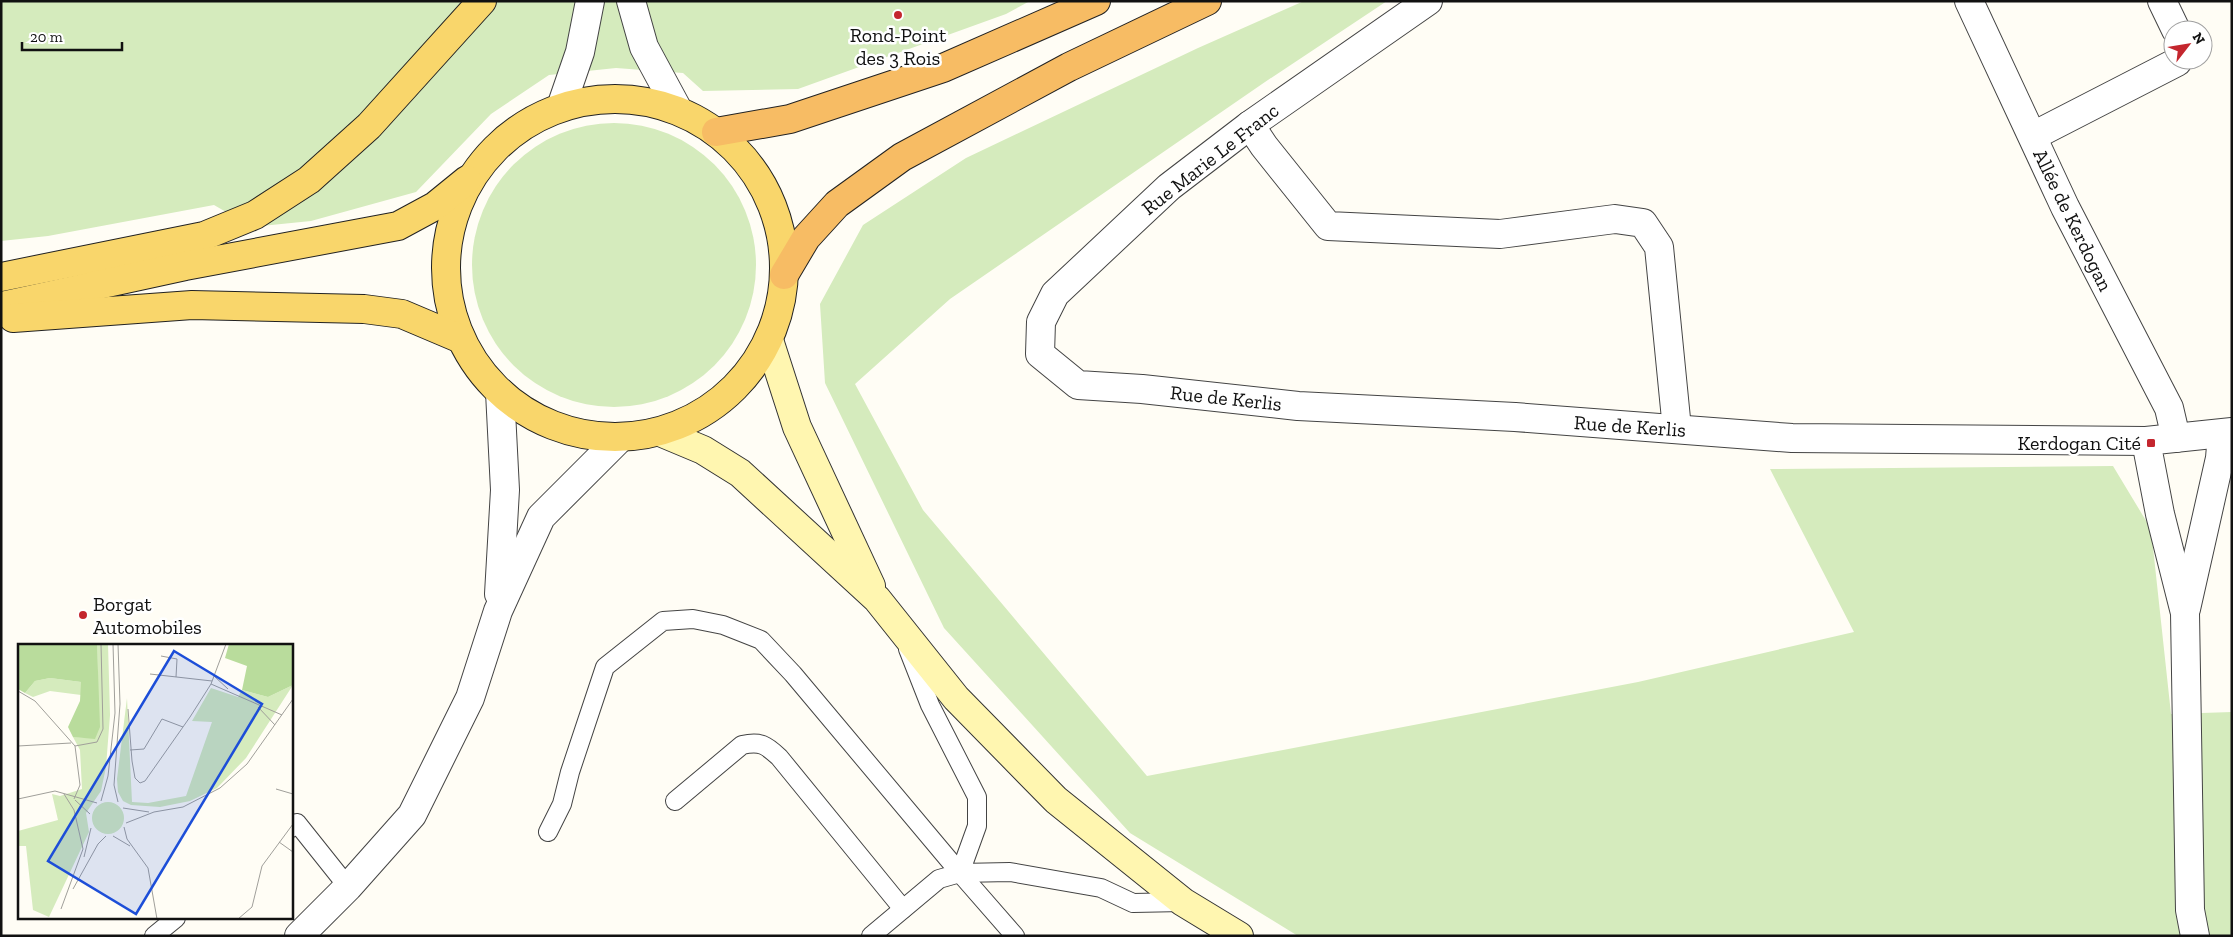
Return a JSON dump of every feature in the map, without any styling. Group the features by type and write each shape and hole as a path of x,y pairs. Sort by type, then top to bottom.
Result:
{"highway":[{"path":"716,132 790,119 943,68 1096,1"},
{"path":"784,275 806,238 837,204 902,158 1069,67 1207,1"}],"main road":[{"path":"1,276 204,236 255,215 309,180 369,126 482,1"},
{"path":"619,98 649,102 678,110 700,121 716,132 743,157 762,183 777,219 783,243 784,275 780,309 769,340 742,381 705,413 660,432 620,438 576,433 536,418 500,392 478,368 461,340 448,298 446,255 455,213 474,174 491,152 512,133 535,118 561,107 590,100 619,98"},
{"path":"1,306 185,266 398,226 435,206 474,174"},
{"path":"1,319 192,305 364,309 402,314 461,340"},
{"path":"769,340 797,428 877,599"},
{"path":"660,432 703,450 740,472 877,599 956,698 1056,800 1183,902 1238,936"}],"street":[{"path":"561,107 580,52 590,1"},
{"path":"631,1 644,47 678,110"},
{"name":"Rue Marie Le Franc","path":"1040,354 1041,322 1055,294 1169,188 1250,125 1428,1"},
{"name":"Allée de Kerdogan","path":"1969,1 2065,207 2169,408 2176,438"},
{"path":"2162,1 2171,20"},
{"path":"2033,136 2163,69"},
{"path":"1250,125 1264,146 1328,226 1500,234 1615,219 1643,223 1659,247 1677,429"},
{"name":"Rue de Kerlis","path":"1040,354 1078,385 1142,389 1298,406 1515,417 1792,438 2146,441 2227,433"},
{"path":"498,611 505,490 500,392"},
{"path":"2185,613 2227,433"},
{"path":"299,936 348,887 412,815 470,698 498,611 541,517 620,438"},
{"path":"2146,441 2160,514 2185,613 2193,923 2183,936"}],"lane":[{"path":"548,832 562,804 570,772 605,667 663,621 693,619 722,625 761,640 793,674 1015,936"},
{"path":"900,628 930,704 978,797 977,826 960,873"},
{"path":"675,801 742,745 752,743 766,746 779,757 903,909"},
{"path":"292,827 297,823 348,887"},
{"path":"871,936 939,879 960,873 1010,872 1101,888 1133,903 1183,902"},
{"path":"154,936 174,920"}],"green space":[{"path":"1,1 1030,1 1006,14 798,89 703,91 683,73 616,68 549,75 491,114 416,192 311,221 252,227 214,205 48,236 1,241"},
{"path":"1304,1 1387,1 1265,82 950,299 855,384 923,510 1147,776 1638,682 1854,632 1770,469 2113,466 2151,529 2171,714 2232,712 2232,936 1298,936 1130,833 944,628 825,383 820,304 863,225 966,158 1198,48"},
{"path":"614,123 655,129 681,140 704,155 724,175 739,198 750,224 756,265 750,306 739,332 724,355 704,375 681,390 655,401 614,407 573,401 547,390 524,375 504,355 489,332 478,306 472,265 478,224 489,198 504,175 524,155 547,140 573,129"}],"place":[{"name":"Rond-Point des 3 Rois","path":"898,15"},
{"name":"Kerdogan Cité","path":"2151,443"},
{"name":"Borgat Automobiles","path":"83,615"}]}
